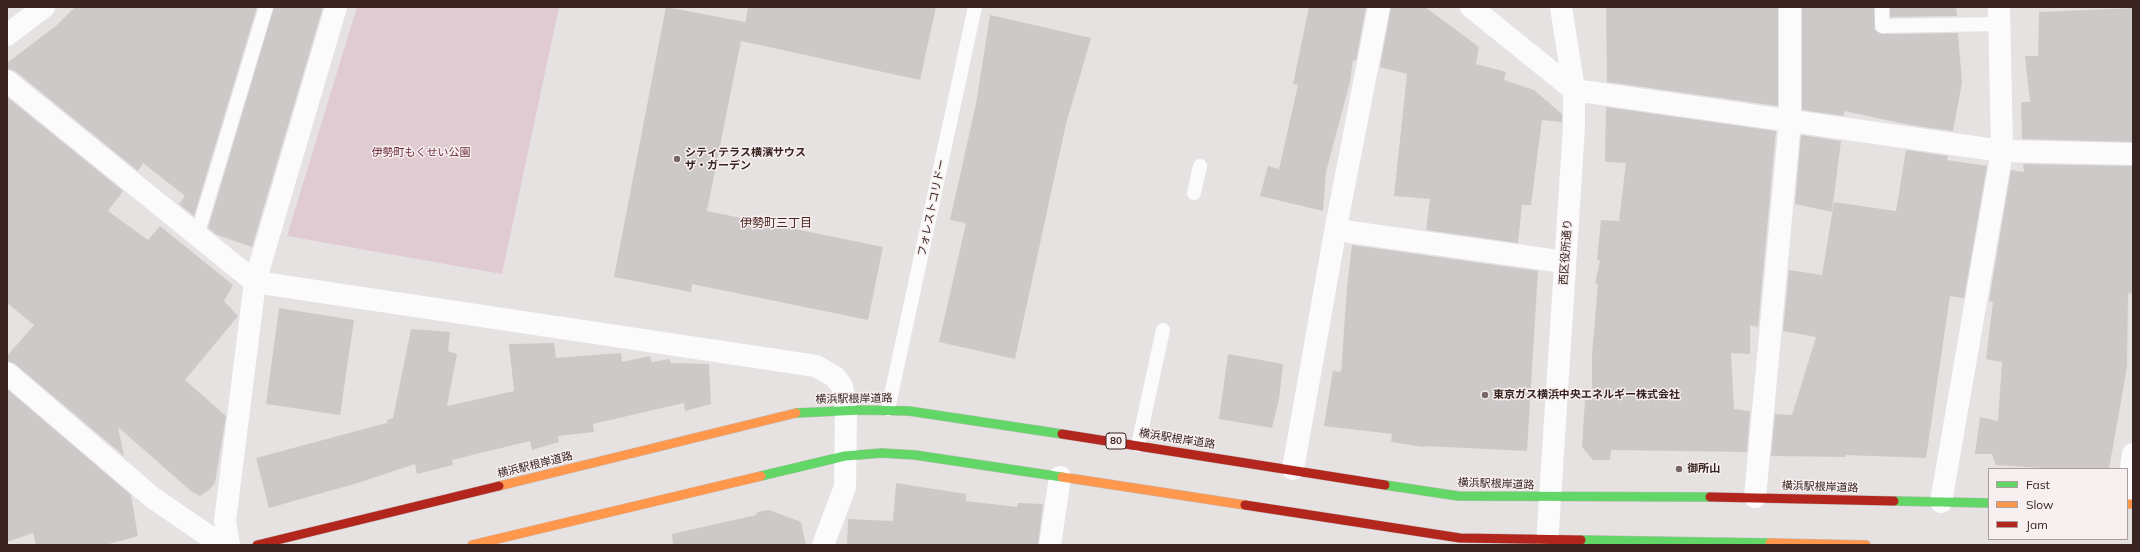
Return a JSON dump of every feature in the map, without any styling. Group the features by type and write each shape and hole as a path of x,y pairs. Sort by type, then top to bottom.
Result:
{"main road":[{"name":"横浜駅根岸道路","path":"257,545 800,412 846,410 888,409 1138,445 1458,496 1755,497 1988,503"},
{"path":"472,545 845,456 882,453 915,455 1460,538 1547,542 1866,545"}],"street":[{"path":"7,35 44,7"},
{"path":"230,545 225,521 255,282 336,7"},
{"path":"1293,469 1336,227 1379,7"},
{"path":"1471,7 1574,90 2002,151 2133,154"},
{"name":"西区役所通り","path":"1547,542 1574,126 1574,90 1561,7"},
{"path":"1755,497 1790,121 1790,7"},
{"path":"1941,502 2002,151 1999,15"},
{"path":"7,81 255,282 816,366 835,376 842,386 846,410 845,488 823,545"},
{"path":"1336,227 1350,232 1565,262"},
{"path":"7,373 153,498 222,545"},
{"path":"2128,490 2133,454"},
{"path":"1050,545 1060,477"}],"lane":[{"path":"197,235 266,7"},
{"name":"フォレストコリドー","path":"888,409 975,7"},
{"path":"1882,7 1882,26 1999,15"},
{"path":"1194,193 1200,166"},
{"path":"1138,445 1163,330"}],"green space":[{"name":"伊勢町もくせい公園","path":"357,7 559,7 502,274 287,236"}],"building":[{"path":"75,7 257,7 194,216 179,204 185,196 143,163 138,171 15,71 7,69 7,63 57,25"},
{"path":"274,7 323,7 252,247 217,235 208,228"},
{"path":"666,7 745,22 745,24 748,7 936,7 920,80 741,41 707,211 883,247 868,320 692,284 691,292 614,277"},
{"path":"1309,7 1366,7 1356,61 1353,60 1350,82 1326,172 1323,211 1260,196 1268,166 1279,169 1298,85 1293,84"},
{"path":"1391,7 1425,7 1479,47 1476,64 1506,72 1504,80 1534,90 1562,114 1562,122 1542,120 1531,205 1522,205 1518,243 1426,230 1430,199 1394,196 1407,74 1380,67"},
{"path":"1606,7 1778,7 1778,106 1607,82"},
{"path":"1802,7 1874,7 1875,30 1882,34 1958,33 1962,83 1953,131 1910,125 1844,111 1844,116 1802,110"},
{"path":"1890,7 1956,7 1957,16 1890,17"},
{"path":"2133,8 2133,142 2022,139 2021,102 2030,102 2025,56 2038,56 2039,12"},
{"path":"990,15 1091,38 1066,124 1015,359 939,342 966,223 950,220 976,104"},
{"path":"7,97 123,191 108,211 148,240 160,226 233,285 224,301 238,316 185,380 226,416 215,483 208,491 200,496 191,491 118,427 124,456 15,364 7,361 7,356 34,325 7,303"},
{"path":"1606,107 1776,131 1758,327 1750,325 1750,354 1731,353 1734,409 1750,411 1747,452 1611,450 1610,460 1593,460 1582,447 1585,400 1592,400 1592,354 1598,284 1595,283 1600,261 1597,260 1601,220 1619,221 1626,163 1605,162"},
{"path":"1801,135 1841,141 1832,212 1795,204"},
{"path":"1906,150 1948,156 1947,160 1987,166 1964,298 1950,296 1926,458 1846,455 1845,457 1771,456 1775,414 1792,415 1816,337 1783,331 1789,270 1822,275 1834,202 1896,211"},
{"path":"2023,164 2133,166 2133,294 2128,293 2127,367 2109,468 2043,468 1996,465 1992,454 1975,454 1980,417 1998,421 2002,362 1986,359 1993,302 1989,301 2011,170 2024,172"},
{"path":"1352,245 1538,271 1527,451 1424,447 1391,442 1392,434 1324,426 1333,371 1341,372 1347,288"},
{"path":"279,308 354,320 340,415 266,404"},
{"path":"411,329 450,332 448,351 457,354 447,406 514,391 509,344 554,343 556,358 621,353 622,362 650,356 652,362 670,359 670,363 709,364 711,404 685,411 684,403 593,424 594,432 558,436 559,442 532,450 530,441 452,460 453,465 417,474 415,464 361,482 269,508 256,458 390,422 387,422 387,420 393,418"},
{"path":"1228,354 1283,364 1279,399 1272,428 1219,419"},
{"path":"7,389 131,495 138,536 105,545 36,545 33,533 7,542"},
{"path":"896,483 966,494 966,501 1017,507 1018,503 1043,504 1038,545 847,545 848,519 893,521"},
{"path":"769,510 801,522 806,545 673,545 672,534 756,515 757,512"}],"traffic: fast":[{"path":"796,413 862,410 909,411 1062,434"},
{"path":"761,476 845,456 882,453 915,455 1062,477"},
{"path":"1385,485 1458,496 1710,497"},
{"path":"1894,501 1988,503"},
{"path":"1581,540 1770,543"}],"traffic: slow":[{"path":"499,486 796,413"},
{"path":"472,545 761,476"},
{"path":"1062,477 1245,505"},
{"path":"2128,504 2133,504"},
{"path":"1770,543 1866,545"}],"traffic: jam":[{"path":"1062,434 1385,485"},
{"path":"257,545 499,486"},
{"path":"1710,497 1894,501"},
{"path":"1245,505 1460,538 1581,540"}],"place":[{"name":"シティテラス横濱サウス ザ・ガーデン","path":"677,159"},
{"name":"東京ガス横浜中央エネルギー株式会社","path":"1485,395"},
{"name":"御所山","path":"1679,469"}],"district":[{"name":"伊勢町三丁目","path":"776,223"}]}
